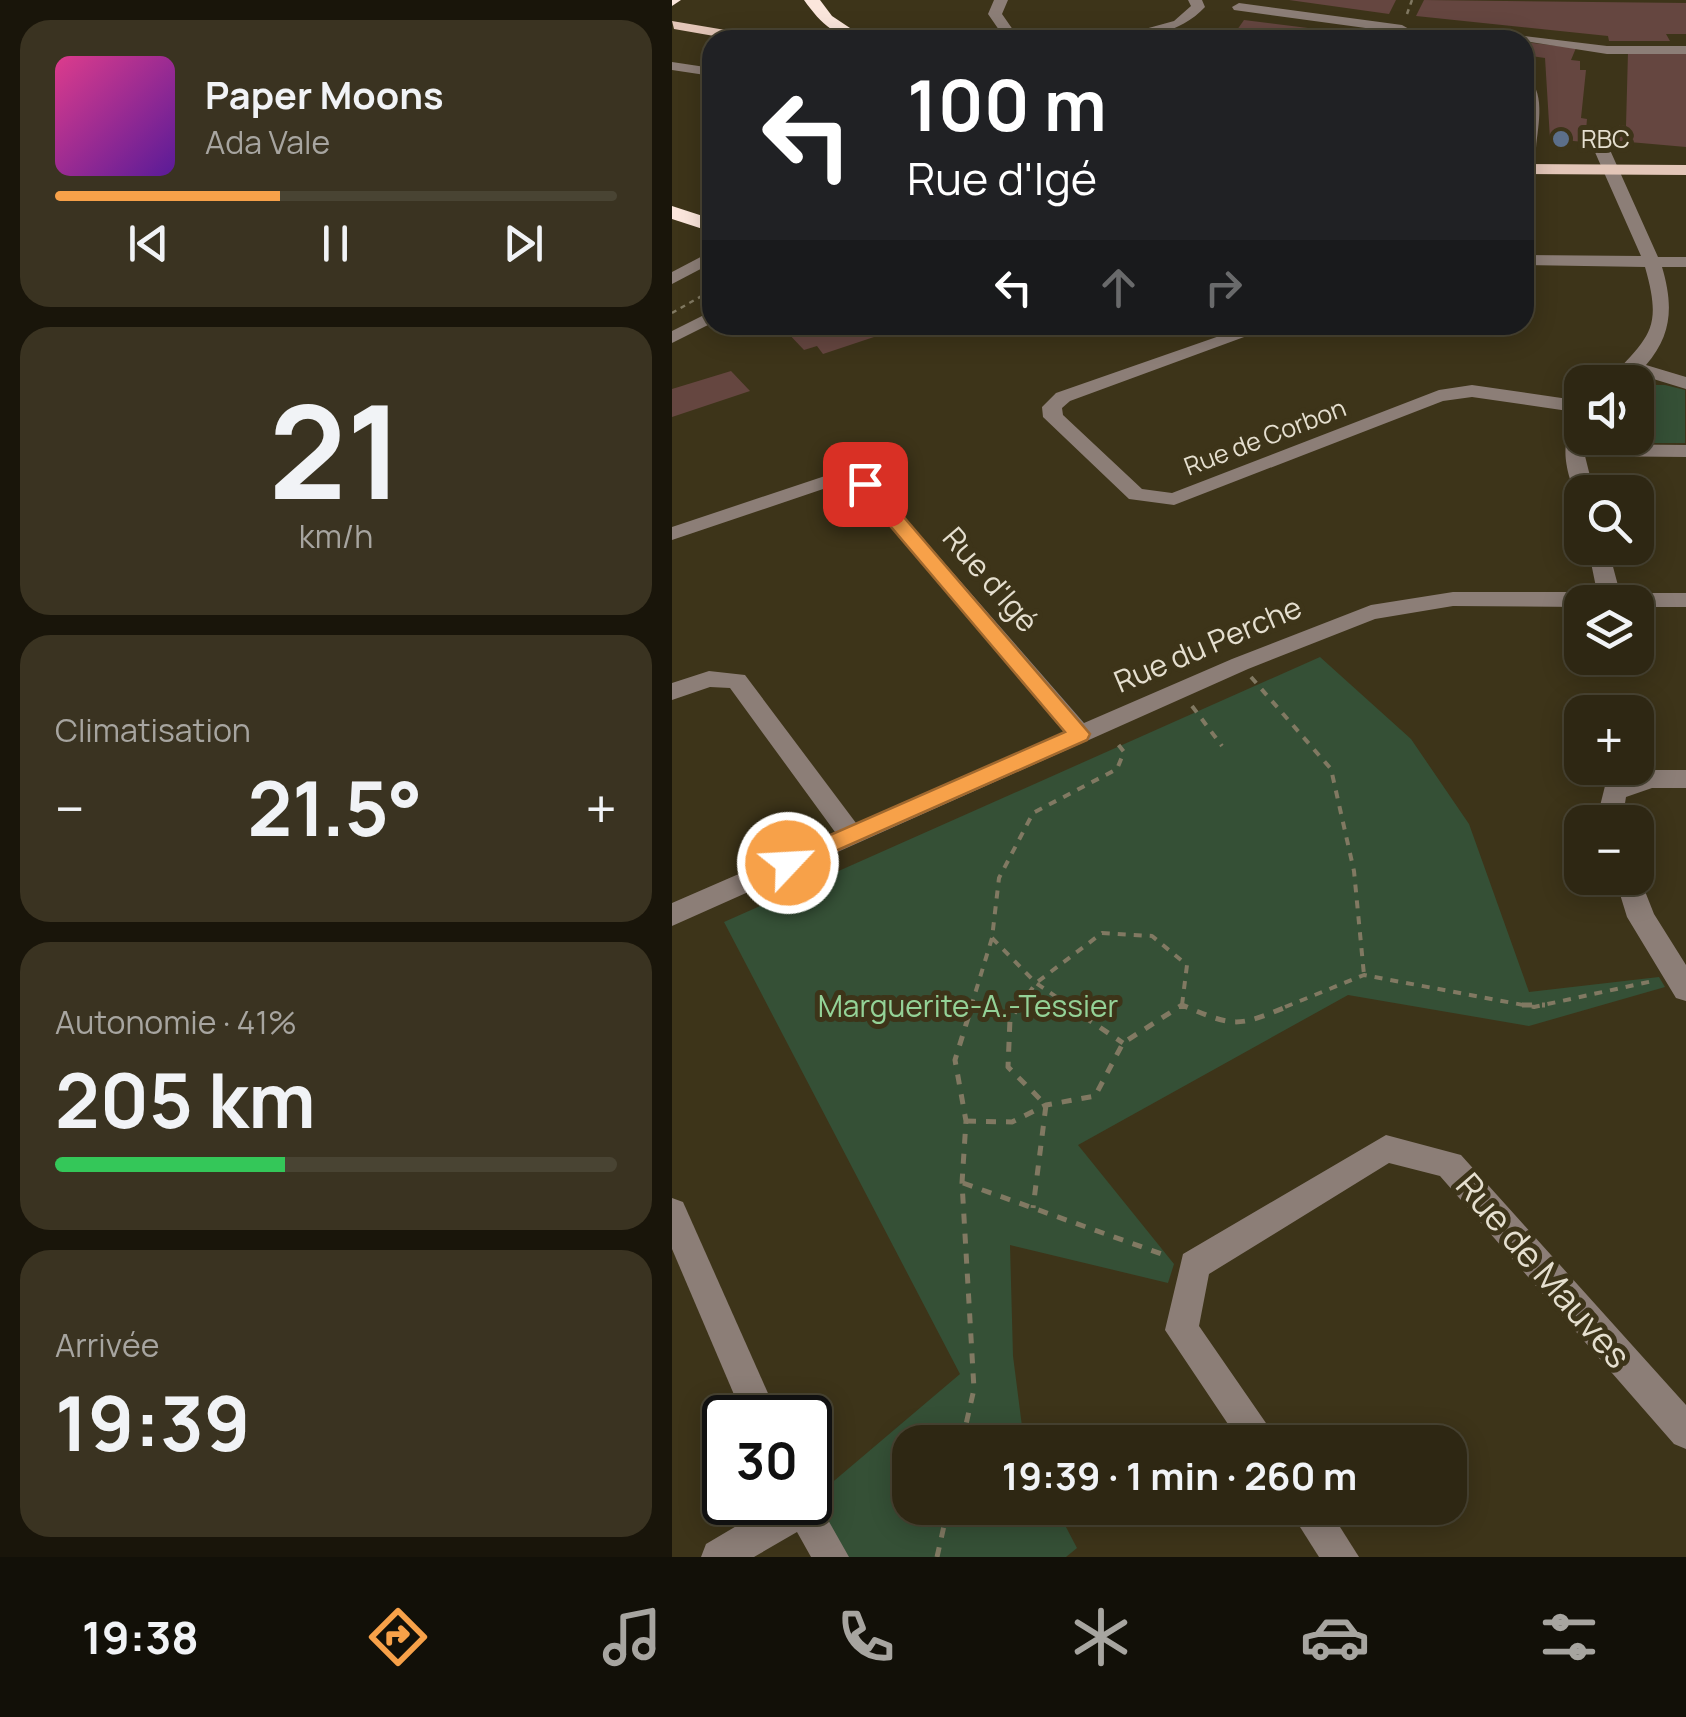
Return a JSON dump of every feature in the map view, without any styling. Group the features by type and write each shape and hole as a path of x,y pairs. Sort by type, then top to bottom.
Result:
{"highway":[{"path":"812,0 826,19 844,30"},
{"path":"672,198 702,210"},
{"path":"672,212 702,214"}],"main road":[{"path":"673,25 702,32"},
{"path":"673,25 702,30"},
{"path":"1534,169 1686,170"},
{"path":"1534,184 1686,184"}],"street":[{"path":"1001,0 995,14 1005,30"},
{"path":"1154,30 1180,24 1198,7 1195,0"},
{"path":"1238,7 1402,30"},
{"path":"1534,41 1606,50 1686,50"},
{"path":"672,66 702,70"},
{"path":"1602,150 1606,170 1619,184 1652,262 1661,303 1658,335 1636,365"},
{"path":"1534,260 1686,262"},
{"path":"672,279 702,262"},
{"path":"672,338 702,322"},
{"name":"Rue de Corbon","path":"1240,335 1063,398 1052,407 1053,417 1136,494 1174,499 1439,396 1472,391 1564,405"},
{"path":"1654,373 1686,383"},
{"path":"1654,450 1686,450"},
{"name":"Rue d'Igé","path":"672,534 831,480 865,484 1079,734"},
{"name":"Rue du Perche","path":"672,915 1240,664 1371,612 1453,599 1564,599"},
{"name":"Rue du Perche","path":"1654,600 1686,600"},
{"path":"672,692 709,679 736,681 850,835"},
{"path":"1612,805 1614,792 1651,779 1686,779"},
{"path":"1634,895 1641,917 1681,983"},
{"name":"Rue de Mauves","path":"1194,1266 1386,1149 1450,1166 1686,1432"},
{"path":"672,1213 752,1395"},
{"path":"1194,1266 1182,1330 1249,1425"},
{"path":"719,1557 769,1525"},
{"path":"813,1525 831,1557"},
{"path":"1318,1525 1341,1557"}],"path":[{"path":"672,313 702,296"},
{"path":"1240,664 1331,769 1354,871 1364,974"},
{"path":"1181,692 1222,746"},
{"path":"966,1425 974,1389 962,1183 966,1121 956,1060 992,938 999,878 1033,813 1116,769 1124,752 1103,725"},
{"path":"1046,1105 1008,1067 1010,1019 1036,983 1102,932 1152,936 1187,965 1182,1005"},
{"path":"992,938 1036,983 1123,1042"},
{"path":"1182,1005 1227,1024 1256,1019 1364,974 1534,1007 1681,983"},
{"path":"966,1121 1012,1122 1046,1105 1095,1096 1123,1042 1182,1005"},
{"path":"1033,1208 1046,1105"},
{"path":"962,1183 1194,1266"},
{"path":"937,1557 944,1525"}],"green space":[{"path":"1654,385 1685,390 1685,443 1654,443"},
{"name":"Marguerite-A.-Tessier","path":"1320,657 1411,739 1469,824 1529,992 1659,977 1665,987 1529,1026 1348,995 1078,1145 1174,1264 1168,1283 1010,1245 1013,1356 1022,1425 900,1425 960,1374 724,922"},
{"name":"Marguerite-A.-Tessier","path":"892,1432 892,1525 1065,1525 1077,1548 1066,1557 831,1557 812,1525 832,1525 832,1483"}],"building":[{"path":"1289,0 1396,0 1389,14"},
{"path":"1424,0 1686,3 1686,34 1666,34 1670,41 1609,41 1608,36 1416,16"},
{"path":"1244,20 1324,30 1237,30"},
{"path":"1534,43 1576,48 1571,60 1580,61 1580,70 1586,70 1581,118 1587,119 1585,142 1550,139 1545,58 1534,56"},
{"path":"1628,52 1686,52 1686,147 1618,141 1619,125 1626,126"},
{"path":"790,335 880,335 823,354 817,346 804,350"},
{"path":"731,371 750,391 672,417 672,389"}],"place":[{"name":"RBC","path":"1561,139"}],"route":[{"path":"788,863 1079,734 865,484"}]}
